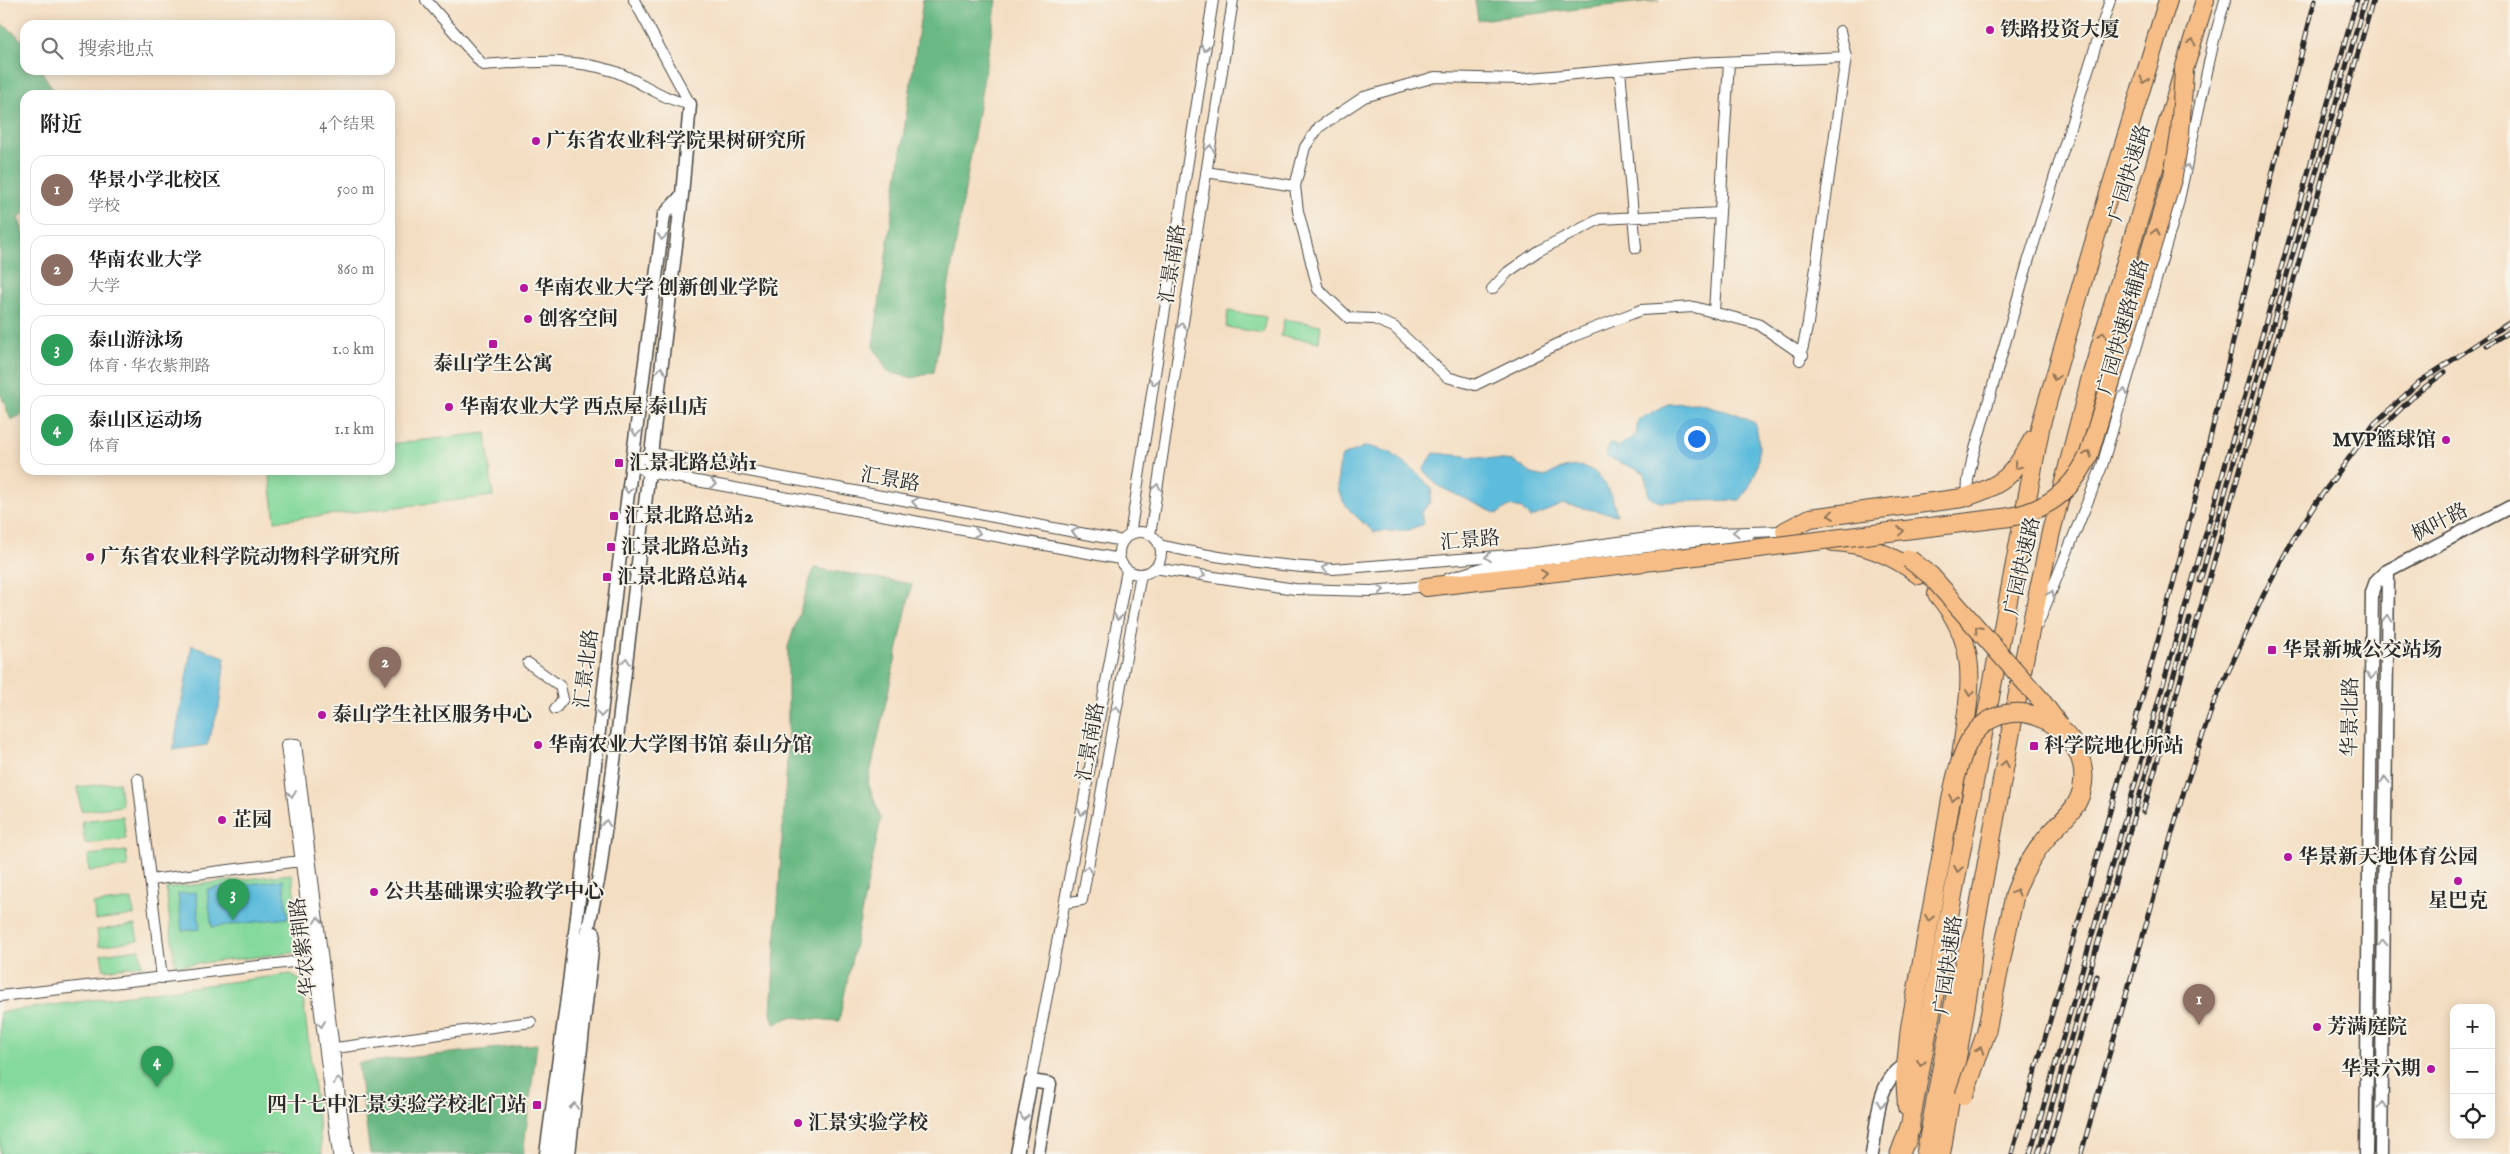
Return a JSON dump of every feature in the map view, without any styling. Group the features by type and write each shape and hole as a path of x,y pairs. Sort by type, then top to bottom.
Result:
{"highway":[{"name":"广园快速路","path":"1905,1154 2041,424 2168,0"},
{"name":"广园快速路","path":"1941,1154 1970,974 1974,932 2041,573 2091,377 2205,0"},
{"path":"1426,587 2010,517 2033,511 2054,500 2077,477 2088,454 2174,171 2180,134 2184,70"},
{"path":"1786,538 1810,518 1967,497 1998,486 2021,462 2041,424"},
{"path":"1786,538 1806,535 1830,535 1863,539 1886,546 1906,561 1930,575 2040,699 2080,756 2082,789 2073,809 2050,834 2021,876 2015,893 1986,1033 1941,1154"},
{"path":"1900,1154 1910,1126 1905,1065 1960,761 1971,685 1971,669 1965,639 1958,623 1941,598 1906,561"},
{"path":"1960,761 1978,730 2004,716 2034,715 2043,718 2065,733"},
{"path":"1926,1154 1958,984 1974,932"}],"street":[{"path":"426,0 483,65 556,60 586,64 613,71 640,82 674,102 690,104"},
{"path":"634,0 690,104"},
{"name":"汇景南路","path":"1126,538 1213,0"},
{"name":"汇景南路","path":"1150,535 1233,0"},
{"path":"1967,497 1970,466 2025,273 2110,0"},
{"name":"广园快速路辅路","path":"2025,655 2102,466 2178,204 2212,46 2225,0"},
{"path":"1840,31 1846,57 1801,357 1758,324 1694,307 1641,310 1574,336 1475,385 1447,377 1394,327 1374,319 1349,318 1318,289 1298,211 1295,186 1305,147 1319,126 1364,96 1435,77 1520,80 1729,62 1846,57"},
{"path":"1714,312 1729,62"},
{"path":"1620,70 1631,217 1636,248"},
{"name":"汇景北路","path":"546,1154 560,1089 585,944 600,871 682,195 690,104"},
{"path":"1206,172 1295,186"},
{"name":"汇景北路","path":"557,1154 560,1089 575,934 664,215 682,195"},
{"path":"1492,289 1508,272 1547,246 1600,219 1720,213"},
{"path":"632,464 651,454"},
{"name":"汇景路","path":"651,454 1126,538"},
{"name":"汇景路","path":"632,464 648,472 1120,559"},
{"name":"枫叶路","path":"2388,571 2510,507"},
{"path":"1154,568 1160,557 1159,545 1150,535 1143,532 1126,538 1119,553 1120,559 1127,570 1141,574 1154,568 1295,589 1370,591 1426,587 1486,567 1705,540 1786,538"},
{"name":"汇景路","path":"1159,545 1232,559 1333,569 1536,553 1679,534 1786,538"},
{"name":"汇景南路","path":"1017,1154 1127,570"},
{"name":"华景北路","path":"2366,1154 2372,610 2374,585 2382,574 2388,571 2381,1154"},
{"name":"汇景南路","path":"1065,903 1082,900 1141,574"},
{"path":"528,663 560,686 563,699 555,710"},
{"name":"华农紫荆路","path":"291,744 342,1150"},
{"path":"138,779 162,978"},
{"path":"150,880 306,860"},
{"path":"569,1154 592,959 600,871"},
{"path":"537,1154 560,995 575,934"},
{"path":"0,996 318,960"},
{"path":"329,1049 531,1022"},
{"path":"1872,1154 1884,1088 1894,1072 1905,1065"},
{"path":"1031,1081 1050,1084 1038,1154"}],"green space":[{"path":"923,0 997,0 934,372 913,378 888,372 873,346"},
{"path":"1475,0 1660,0 1478,20"},
{"path":"0,23 20,38 20,75 44,75 53,90 20,90 20,217 18,218 20,223 20,416 11,420 0,392"},
{"path":"1228,311 1266,317 1263,333 1226,327"},
{"path":"1284,319 1321,325 1319,342 1281,336"},
{"path":"486,433 493,496 275,521 270,475 395,475 395,443"},
{"path":"814,568 912,584 868,783 881,818 839,1021 790,1017 774,1024 771,1013 788,746 788,647"},
{"path":"119,782 122,806 81,811 78,787"},
{"path":"123,816 126,839 85,844 82,821"},
{"path":"126,851 128,867 89,871 88,855"},
{"path":"292,874 301,952 175,966 166,888"},
{"path":"132,899 134,915 96,920 93,904"},
{"path":"135,925 138,940 99,946 97,930"},
{"path":"140,949 142,965 104,970 101,954"},
{"path":"291,974 301,981 322,1154 0,1154 0,1012"},
{"path":"537,1044 523,1154 370,1154 358,1063"}],"water":[{"path":"1699,403 1735,413 1755,423 1759,444 1758,463 1751,482 1740,500 1660,502 1649,497 1645,473 1605,456 1610,442 1618,447 1636,435 1638,420 1668,404"},
{"path":"1367,446 1390,452 1417,473 1432,489 1430,502 1421,513 1424,524 1408,530 1374,532 1342,500 1338,482 1342,456"},
{"path":"1434,453 1514,461 1532,474 1545,477 1572,466 1583,467 1593,471 1601,478 1613,500 1617,515 1563,504 1530,518 1522,509 1509,506 1497,514 1438,486 1423,470"},
{"path":"192,645 225,657 219,708 207,745 173,750"},
{"path":"283,880 288,918 212,927 207,889"},
{"path":"196,892 200,929 182,931 178,894"}],"railway":[{"path":"2012,1154 2117,787 2178,565 2214,424 2315,0"},
{"path":"2030,1154 2357,0"},
{"path":"2200,581 2365,0"},
{"path":"2143,812 2373,0"},
{"path":"2081,1154 2184,791 2213,705 2263,596 2292,541 2318,500 2375,423 2419,382 2510,322"},
{"path":"2487,345 2510,331"},
{"path":"2370,439 2417,393 2445,372"},
{"path":"2038,1154 2190,618"},
{"path":"2047,1154 2097,976"}],"place":[{"name":"铁路投资大厦","path":"1990,30"},
{"name":"广东省农业科学院果树研究所","path":"536,141"},
{"name":"华南农业大学 创新创业学院","path":"524,288"},
{"name":"创客空间","path":"528,319"},
{"name":"泰山学生公寓","path":"493,344"},
{"name":"华南农业大学 西点屋 泰山店","path":"449,407"},
{"name":"MVP篮球馆","path":"2446,440"},
{"name":"汇景北路总站1","path":"619,463"},
{"name":"汇景北路总站2","path":"614,516"},
{"name":"汇景北路总站3","path":"611,547"},
{"name":"广东省农业科学院动物科学研究所","path":"90,557"},
{"name":"汇景北路总站4","path":"607,577"},
{"name":"华景新城公交站场","path":"2272,650"},
{"name":"华南农业大学","path":"385,688"},
{"name":"泰山学生社区服务中心","path":"322,715"},
{"name":"华南农业大学图书馆 泰山分馆","path":"538,745"},
{"name":"科学院地化所站","path":"2034,746"},
{"name":"芷园","path":"222,820"},
{"name":"华景新天地体育公园","path":"2288,857"},
{"name":"星巴克","path":"2458,881"},
{"name":"公共基础课实验教学中心","path":"374,892"},
{"name":"泰山游泳场","path":"233,920"},
{"name":"华景小学北校区","path":"2199,1025"},
{"name":"芳满庭院","path":"2317,1027"},
{"name":"华景六期","path":"2431,1069"},
{"name":"泰山区运动场","path":"157,1087"},
{"name":"四十七中汇景实验学校北门站","path":"537,1105"},
{"name":"汇景实验学校","path":"798,1123"}]}
